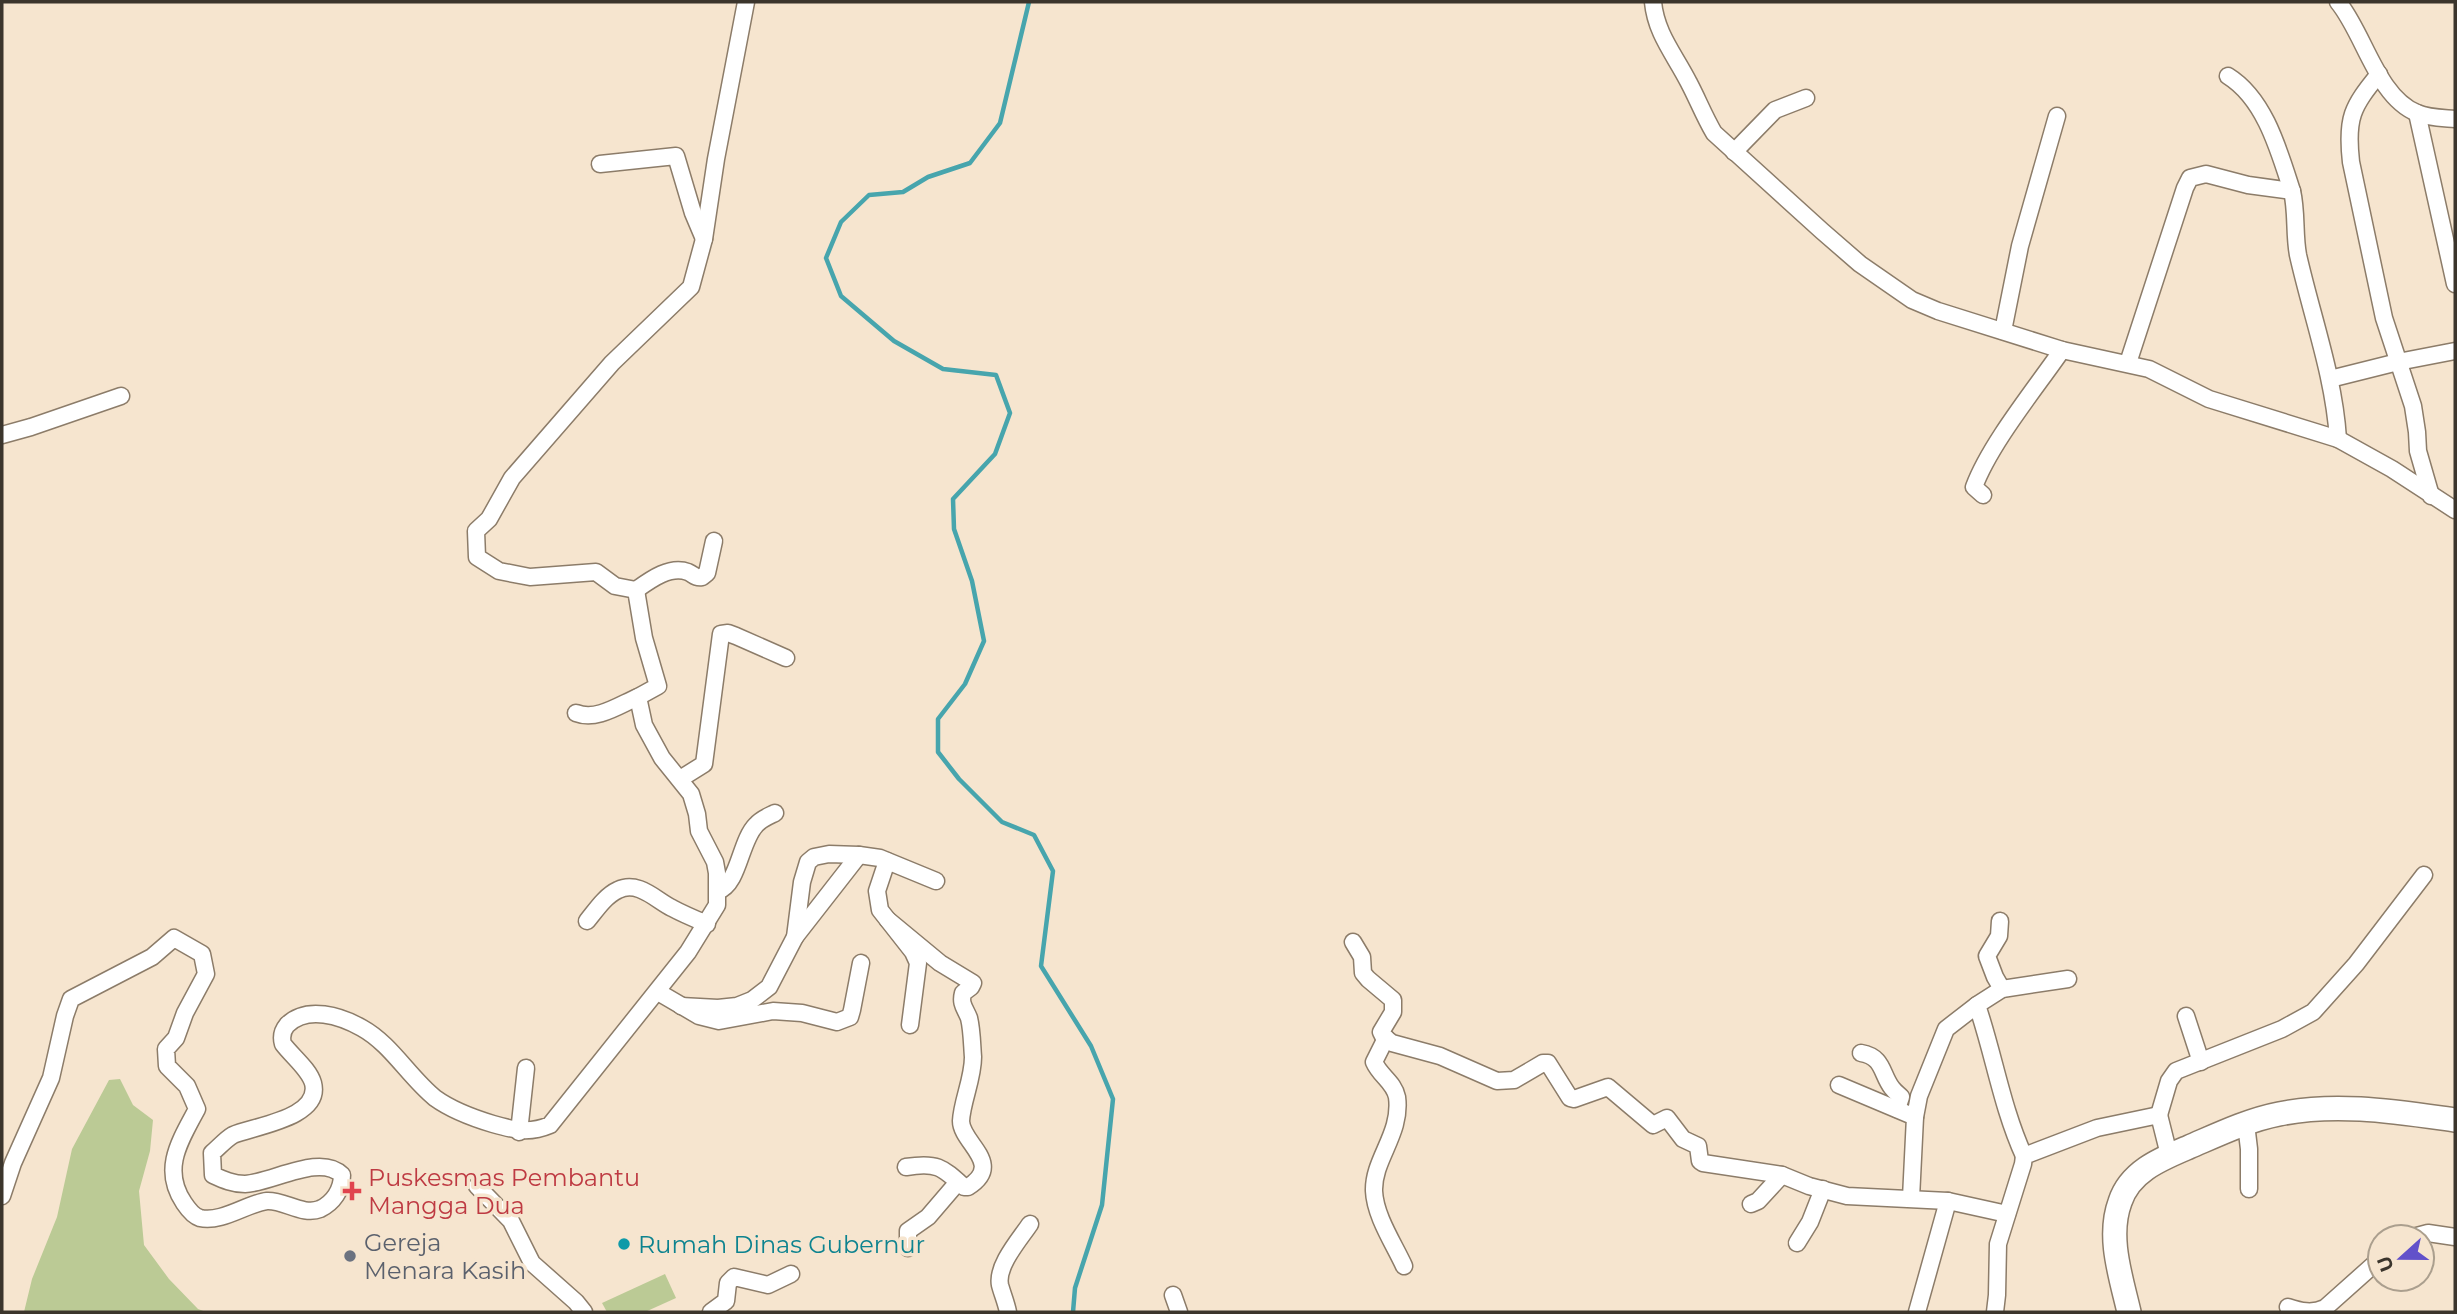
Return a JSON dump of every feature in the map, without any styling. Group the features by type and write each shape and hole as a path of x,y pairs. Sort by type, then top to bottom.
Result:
{"street":[{"path":"714,541 707,573 702,577 695,577 685,571 672,572 658,576 636,590 615,586 596,572 530,577 499,571 477,557 476,531 489,519 512,478 603,374 691,287 704,239 721,126 746,2"},
{"path":"1653,2 1658,28 1714,133 1822,232 1893,288 1938,311 2062,350 2149,369 2209,399 2338,439 2392,469 2455,510"},
{"path":"2338,2 2349,15 2389,91 2417,113 2455,119"},
{"path":"2379,74 2355,105 2349,145 2384,318 2413,406 2418,451 2431,496"},
{"path":"2228,76 2242,85 2261,112 2292,191 2298,254 2330,379 2336,408 2338,439"},
{"path":"1734,152 1775,110 1806,97"},
{"path":"2417,113 2455,284"},
{"path":"2003,331 2020,246 2056,116"},
{"path":"600,163 676,156 693,213 704,239"},
{"path":"2128,363 2180,201 2190,178 2206,174 2248,185 2292,191"},
{"path":"1983,495 1974,487 1980,473 2062,350"},
{"path":"2330,379 2455,351"},
{"path":"2,435 121,396"},
{"path":"576,713 595,715 638,697 658,685 644,638 636,590"},
{"path":"680,779 704,764 722,634 736,636 786,658"},
{"path":"2,1196 21,1142 51,1078 71,999 152,957 174,938 202,954 206,974 185,1013 176,1038 166,1049 167,1066 187,1086 197,1109 178,1145 172,1175 190,1212 201,1218 229,1215 267,1201 318,1210 334,1199 340,1188 342,1175 335,1169 326,1167 245,1184 229,1182 213,1175 212,1153 231,1136 288,1118 302,1110 311,1100 314,1086 311,1078 281,1038 284,1029 300,1016 320,1014 364,1029 435,1097 471,1117 519,1132 550,1125 658,992 707,924 717,905 715,862 699,831 691,794 662,758 644,725 638,697"},
{"path":"718,891 728,885 750,832 757,824 775,813"},
{"path":"795,937 802,882 808,862 821,855 859,855 887,861 936,881"},
{"path":"681,1006 729,1008 752,1000 769,987 795,937 859,855"},
{"path":"887,861 877,891 880,910 918,963 909,1025"},
{"path":"2169,1155 2159,1115 2169,1080 2176,1071 2282,1029 2313,1012 2356,964 2424,875"},
{"path":"587,920 609,896 626,888 640,889 669,907 707,924"},
{"path":"888,920 972,984 971,988 963,993 961,1002 968,1018 973,1057 967,1101 961,1120 962,1128 982,1160 979,1176 971,1185 964,1187 941,1167 933,1164 906,1167"},
{"path":"2000,921 2000,936 1987,956 2002,989"},
{"path":"1353,942 1362,957 1363,973 1393,1000 1393,1012 1381,1032 1392,1043 1440,1056 1497,1081 1514,1080 1543,1063 1548,1063 1570,1098 1608,1087 1649,1123 1653,1125 1668,1118 1683,1139 1698,1146 1701,1163 1782,1175 1847,1196 1948,1200 2007,1214"},
{"path":"658,992 699,1016 719,1021 773,1011 802,1013 829,1022 843,1021 850,1017 861,963"},
{"path":"1911,1198 1914,1117 1919,1096 1946,1029 2002,989 2067,979"},
{"path":"1977,1005 2011,1128 2024,1156 2024,1164 1998,1244 1995,1312"},
{"path":"2186,1016 2201,1062"},
{"path":"1386,1038 1374,1062 1394,1086 1397,1112 1394,1132 1376,1178 1374,1191 1404,1266"},
{"path":"1861,1054 1882,1065 1891,1087 1901,1097 1897,1110"},
{"path":"519,1132 526,1068"},
{"path":"1839,1085 1914,1117"},
{"path":"2129,1312 2114,1233 2117,1209 2129,1183 2155,1161 2245,1124 2279,1114 2357,1108 2455,1120"},
{"path":"2024,1156 2097,1128 2159,1115"},
{"path":"2245,1124 2249,1149 2249,1189"},
{"path":"1751,1204 1758,1201 1782,1175"},
{"path":"908,1248 908,1231 928,1217 958,1182"},
{"path":"477,1186 511,1221 533,1263 584,1312"},
{"path":"1797,1243 1811,1222 1823,1189"},
{"path":"1917,1312 1948,1200"},
{"path":"1008,1312 1000,1276 1007,1257 1030,1224"},
{"path":"2436,1234 2455,1237"},
{"path":"711,1312 726,1301 728,1283 734,1277 773,1284 791,1274"},
{"path":"2288,1307 2305,1312 2336,1307 2366,1274"},
{"path":"1173,1295 1179,1312"}],"green space":[{"path":"120,1079 133,1105 153,1120 150,1151 139,1191 144,1245 169,1279 198,1309 206,1312 24,1312 32,1279 57,1217 72,1149 109,1080"},
{"path":"665,1274 676,1298 645,1312 607,1312 602,1303"}],"waterway":[{"path":"1029,2 1000,123 970,163 928,177 903,192 869,195 841,222 826,258 841,296 894,341 943,369 996,375 1010,413 995,454 953,499 954,529 972,581 984,641 965,684 938,719 938,752 959,779 1002,822 1034,835 1053,871 1041,966 1091,1046 1113,1099 1102,1205 1075,1288 1073,1312"}],"place":[{"name":"Puskesmas Pembantu Mangga Dua","path":"352,1191"},
{"name":"Rumah Dinas Gubernur","path":"624,1244"},
{"name":"Gereja Menara Kasih","path":"350,1256"}]}
